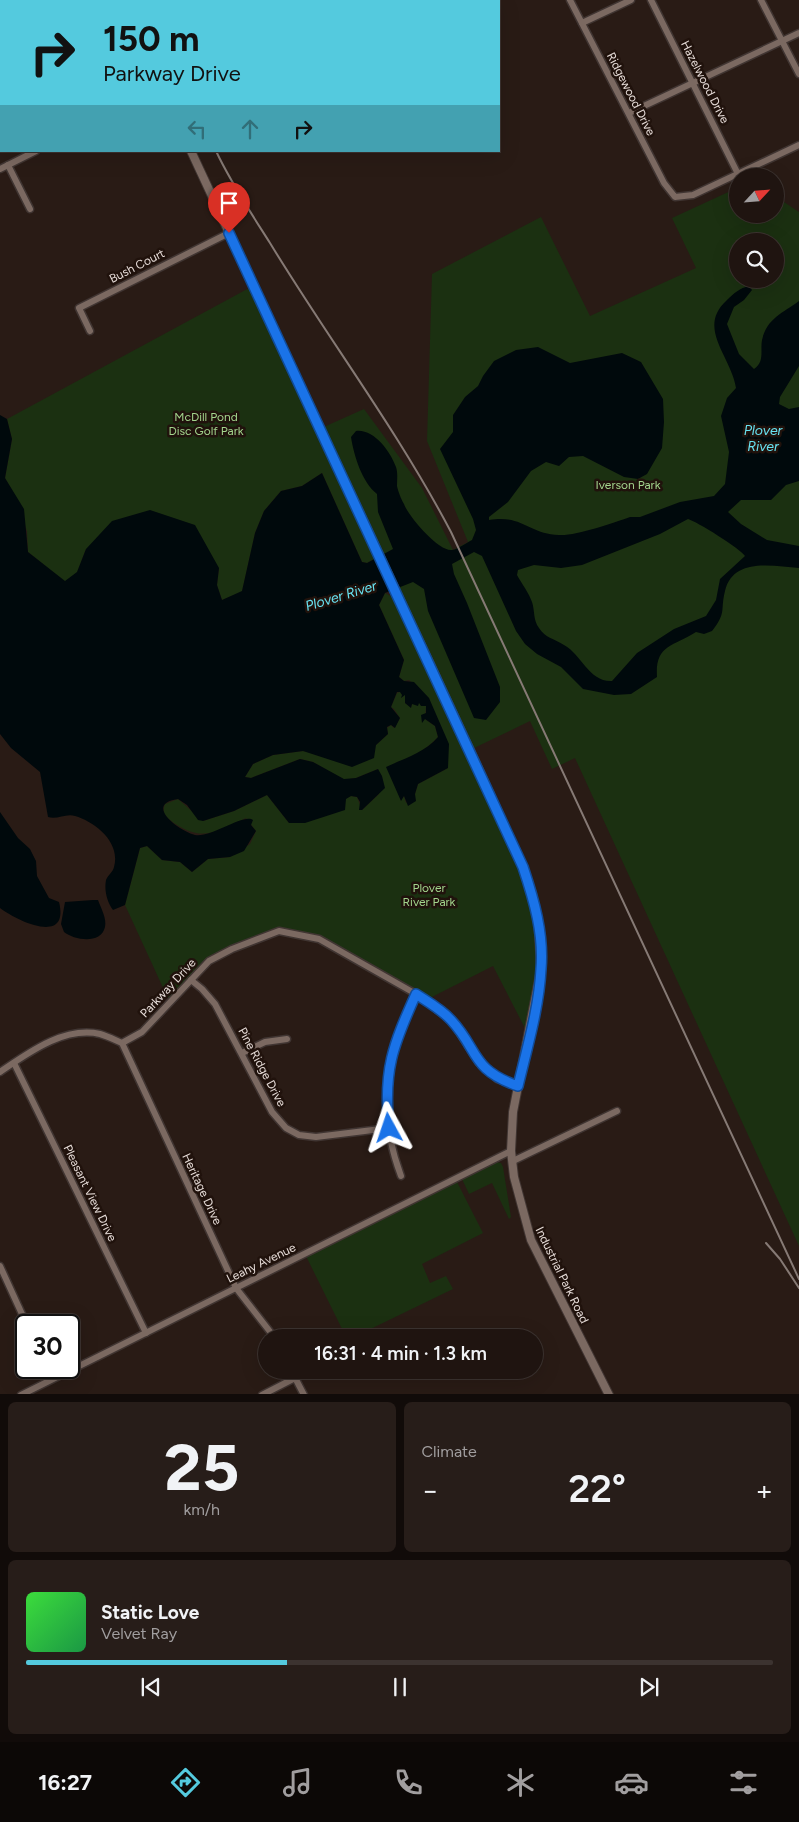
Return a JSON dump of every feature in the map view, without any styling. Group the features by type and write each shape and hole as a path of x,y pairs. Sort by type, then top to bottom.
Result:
{"street":[{"name":"Ridgewood Drive","path":"570,0 664,183 675,197 693,195 729,178"},
{"path":"582,23 631,0"},
{"name":"Hazelwood Drive","path":"651,0 735,168"},
{"path":"761,0 799,74"},
{"path":"628,113 799,33"},
{"path":"751,168 799,145"},
{"path":"0,169 33,152"},
{"name":"Industrial Park Road","path":"191,152 523,867 532,893 538,919 542,969 534,1017 513,1112 512,1151 516,1188 531,1240 609,1394"},
{"path":"8,165 30,209"},
{"name":"Bush Court","path":"90,331 78,308 229,233"},
{"name":"Parkway Drive","path":"122,1043 142,1032 209,961 278,931 319,938 416,994 452,1021 479,1063 497,1078 518,1086"},
{"name":"Pine Ridge Drive","path":"191,980 215,1004 272,1112 292,1132 316,1137 389,1128"},
{"path":"401,1176 392,1147 386,1085 398,1034 416,994"},
{"path":"0,1072 52,1040 78,1033 100,1034 122,1043"},
{"path":"242,1053 265,1042 286,1038"},
{"name":"Heritage Drive","path":"122,1043 236,1288 268,1329"},
{"name":"Pleasant View Drive","path":"14,1062 146,1333"},
{"path":"513,1161 617,1111"},
{"name":"Leahy Avenue","path":"80,1365 512,1151"},
{"path":"0,1266 22,1314"},
{"name":"Leahy Avenue","path":"21,1394 51,1379"},
{"path":"262,1394 293,1379"},
{"path":"296,1379 304,1394"}],"green space":[{"path":"729,192 729,223 784,223 784,202 799,212 799,1246 575,758 552,769 530,721 470,750 523,867 541,944 529,1036 493,966 426,1000 319,939 279,931 209,961 170,1003 125,905 140,848 147,846 162,860 180,862 192,872 208,859 230,857 250,844 256,831 246,818 225,828 208,833 190,832 166,817 164,813 165,804 178,799 203,821 234,811 267,795 289,823 351,796 357,797 362,810 379,794 378,769 356,778 344,780 313,762 300,759 251,778 245,777 253,764 273,755 303,751 314,753 376,745 388,734 387,728 391,725 394,728 400,718 391,707 397,693 400,692 405,695 405,703 411,707 412,704 418,702 426,706 425,719 435,726 438,737 430,745 408,759 397,762 391,775 401,800 404,796 406,803 415,794 418,784 448,768 429,698 409,680 404,681 399,677 404,660 379,605 385,593 396,599 358,518 376,558 367,563 362,562 322,473 302,486 281,491 264,511 255,533 242,592 222,600 217,585 219,568 86,549 77,573 65,582 28,552 27,531 13,493 5,478 12,439 7,419 251,287 317,430 364,409 422,488 453,550 468,542 427,441 432,274 541,217 590,316 696,268 672,218"},
{"path":"496,1162 501,1163 503,1167 511,1217 509,1219 492,1183 469,1194 462,1179"},
{"path":"457,1182 483,1233 422,1264 430,1283 446,1276 453,1289 370,1329 342,1329 306,1256"}],"water":[{"name":"Plover River","path":"744,288 750,288 752,290 744,300 734,307 727,324 739,354 754,369 760,363 764,332 776,317 799,301 799,366 780,397 779,404 789,409 799,407 799,481 786,485 771,500 741,500 728,512 741,524 767,540 799,546 799,568 766,565 745,568 736,573 729,580 720,620 712,631 704,634 696,632 673,644 662,653 659,659 657,677 631,694 614,695 583,689 561,667 537,654 525,644 516,631 482,556 474,552 452,564 454,574 500,687 500,702 486,720 474,718 428,611 424,589 413,582 385,593 379,605 404,660 399,677 404,681 414,682 429,698 449,744 448,768 418,784 415,794 416,801 408,806 404,796 401,801 386,767 427,747 438,737 435,726 425,719 422,723 421,715 426,713 426,706 421,706 419,703 418,706 412,704 411,708 405,703 405,695 401,698 400,692 397,692 391,707 400,718 395,728 391,725 387,727 388,734 376,745 374,758 352,767 303,751 273,755 253,764 245,777 251,778 300,759 313,762 344,779 356,778 378,769 385,788 362,810 359,810 360,802 357,797 351,796 346,799 345,810 305,823 289,823 267,795 234,811 203,821 198,820 187,805 178,799 168,802 164,806 164,812 167,817 188,833 202,835 235,822 249,819 253,820 251,825 256,831 244,851 230,857 208,859 192,872 180,862 162,860 147,846 140,848 125,905 113,910 105,888 106,880 113,869 115,858 114,849 110,841 98,828 83,819 72,815 55,818 48,817 40,772 11,748 0,734 0,415 7,419 12,439 5,478 24,509 28,552 65,581 77,572 86,549 112,521 150,510 195,525 219,568 217,585 222,600 242,591 255,533 264,511 281,491 302,486 322,473 362,562 367,563 393,549 378,512 377,494 363,476 354,452 351,437 356,431 363,431 375,437 390,454 396,467 397,488 407,510 432,539 446,549 452,550 472,540 476,530 473,519 440,449 453,432 453,415 465,397 478,386 494,361 516,350 538,347 570,363 622,353 641,362 663,399 662,448 647,474 638,479 624,477 583,456 569,457 559,466 546,462 531,471 508,502 489,517 489,520 510,520 549,534 566,535 594,529 630,517 640,517 680,502 714,496 725,484 729,452 721,416 727,398 736,388 733,376 718,342 715,332 715,321 718,311 737,291","holes":["688,519 742,552 745,556 720,579 716,600 706,616 674,629 637,653 612,681 604,680 591,673 570,649 541,631 536,622 531,599 517,575 518,570 534,565 561,568 582,565 660,534"]},
{"path":"0,812 18,838 30,849 36,861 37,876 49,898 59,902 60,915 57,923 50,927 18,919 0,908"},
{"path":"98,900 105,924 102,933 93,939 80,939 64,932 61,924 65,902"}],"railway":[{"path":"216,152 228,175 293,279 409,458 451,532 799,1279"},
{"path":"766,1243 780,1259 799,1288"}],"route":[{"path":"229,233 523,867 538,919 542,969 534,1017 518,1086 497,1078 479,1063 452,1021 439,1009 416,994 398,1034 391,1059 386,1085 389,1128"}],"park label":[{"name":"McDill Pond Disc Golf Park","path":"206,424"},
{"name":"Iverson Park","path":"628,485"},
{"name":"Plover River Park","path":"429,895"}]}
